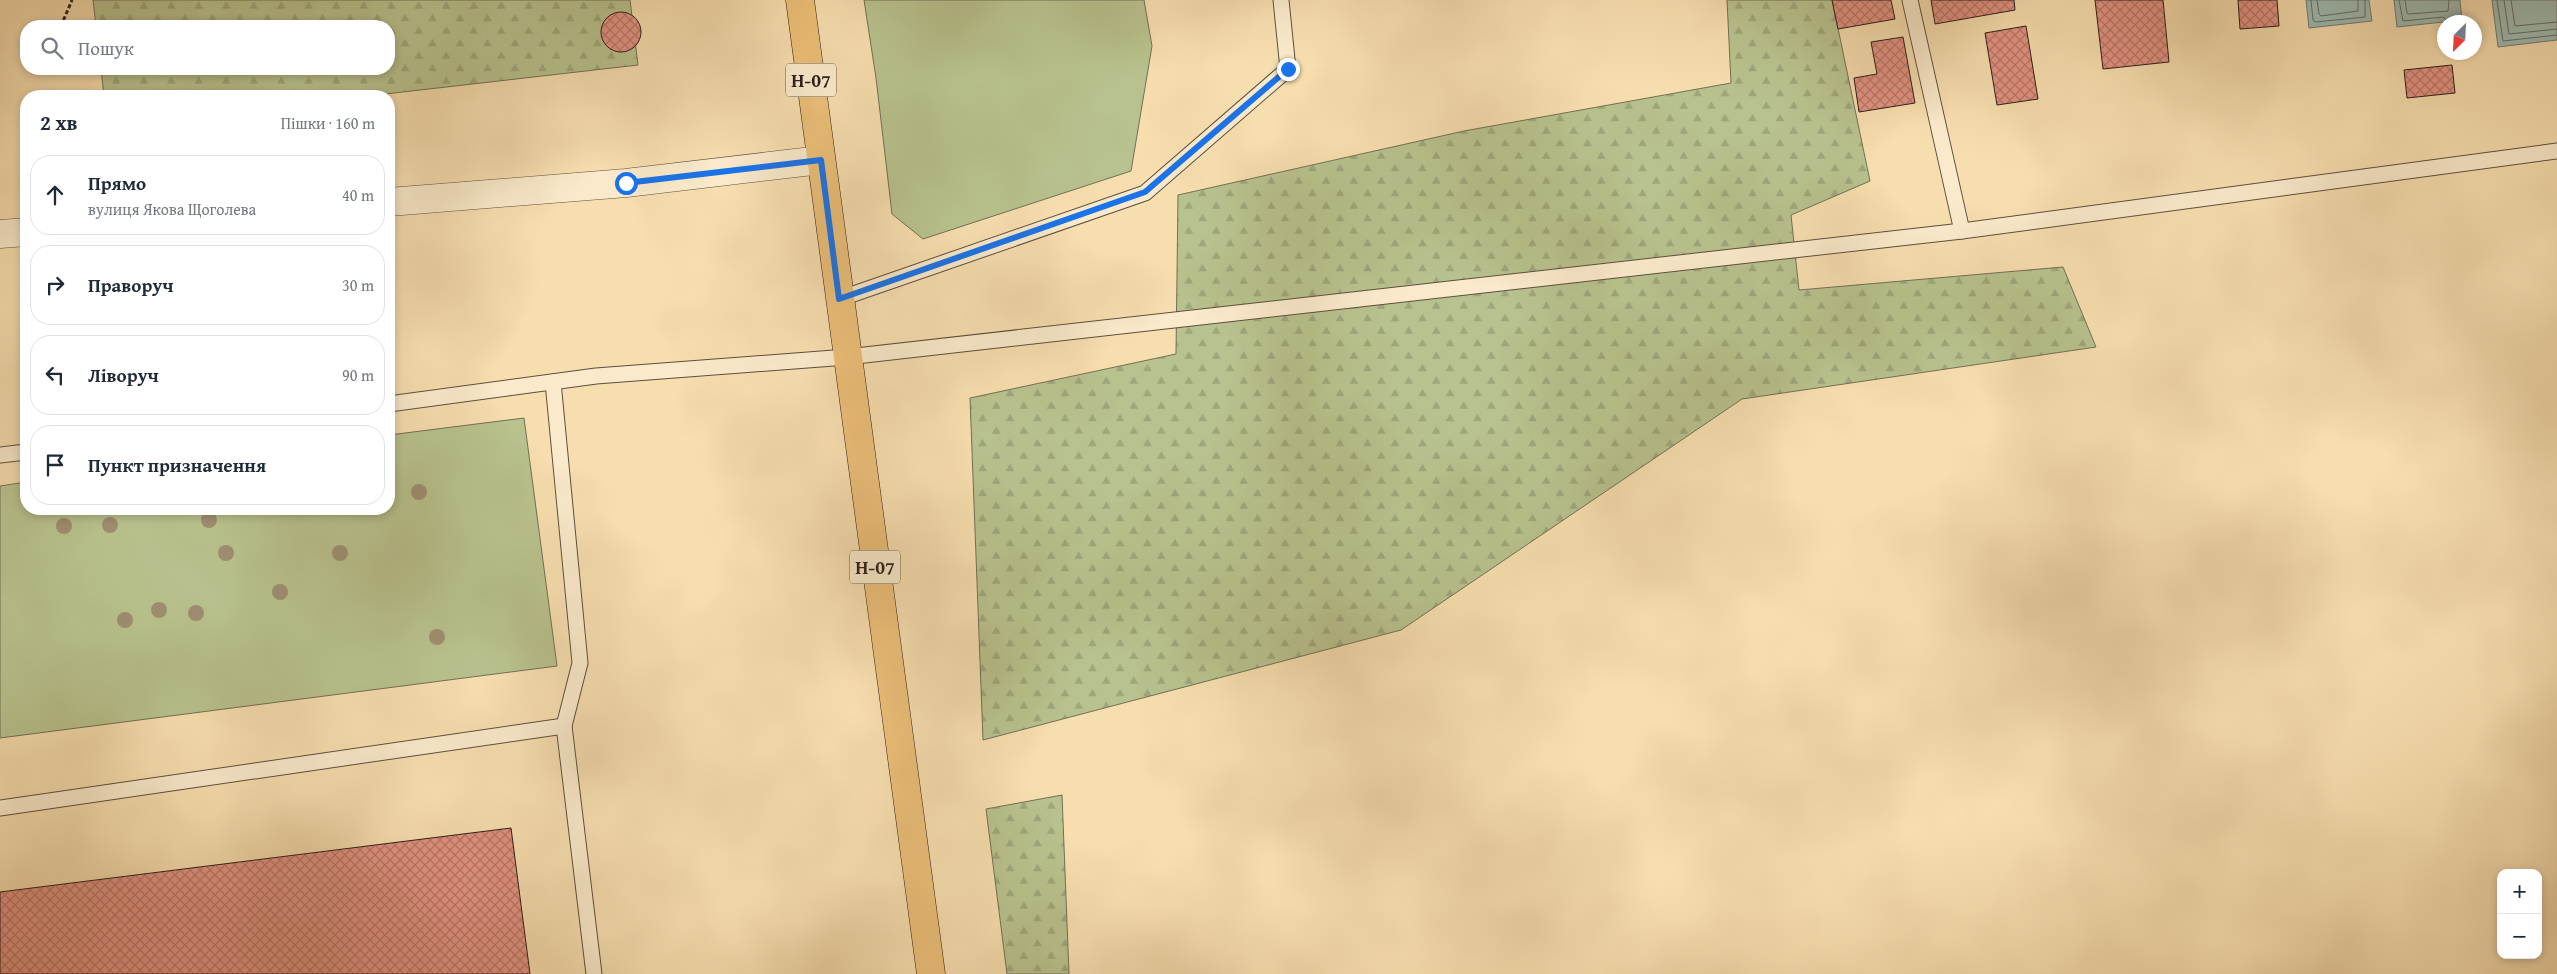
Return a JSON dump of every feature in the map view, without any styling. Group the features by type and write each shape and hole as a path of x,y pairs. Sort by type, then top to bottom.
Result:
{"main road":[{"name":"Н-07","path":"800,0 931,974"}],"street":[{"path":"395,202 626,183 821,160"},
{"path":"0,234 20,232"}],"lane":[{"path":"839,299 1145,192 1288,69 1281,0"},
{"path":"1910,0 1962,231"},
{"path":"395,403 596,376 847,357 1962,231 2557,151"},
{"path":"553,382 580,663 564,726 594,974"},
{"path":"0,455 20,453"},
{"path":"0,808 564,726"}],"path":[{"path":"64,20 72,0"}],"green space":[{"path":"93,0 630,0 638,65 395,93 395,90 103,90 102,75 395,75 395,20 95,20"},
{"path":"864,0 1144,0 1152,46 1131,171 923,239 892,214 876,78"},
{"path":"1727,0 1832,0 1870,181 1791,215 1799,290 2063,267 2096,347 1742,399 1401,630 983,740 970,398 1176,354 1178,195 1464,131 1731,83"},
{"path":"524,418 557,666 0,738 0,486 20,483 20,515 395,515 395,434"},
{"path":"1062,795 1069,974 1007,974 986,809"}],"water":[{"path":"2306,0 2369,0 2372,21 2309,28"},
{"path":"2394,0 2460,0 2462,15 2437,15 2437,23 2397,27"},
{"path":"2492,0 2557,0 2557,40 2498,47"}],"building":[{"path":"1832,0 1891,0 1895,19 1838,29"},
{"path":"1931,0 2014,0 2015,10 1935,24"},
{"path":"2095,0 2163,0 2169,62 2103,69"},
{"path":"2238,0 2277,0 2279,26 2240,29"},
{"path":"625,12 632,15 638,21 641,32 640,40 632,49 625,52 617,52 610,49 602,40 601,28 604,21 613,13"},
{"path":"2026,26 2038,99 1997,105 1985,33"},
{"path":"1903,37 1915,103 1859,112 1854,78 1877,74 1871,42"},
{"path":"2452,65 2455,93 2407,98 2404,70"},
{"path":"511,828 530,974 0,974 0,892"}],"route":[{"path":"626,183 821,160 839,299 1145,192 1288,69"}]}
